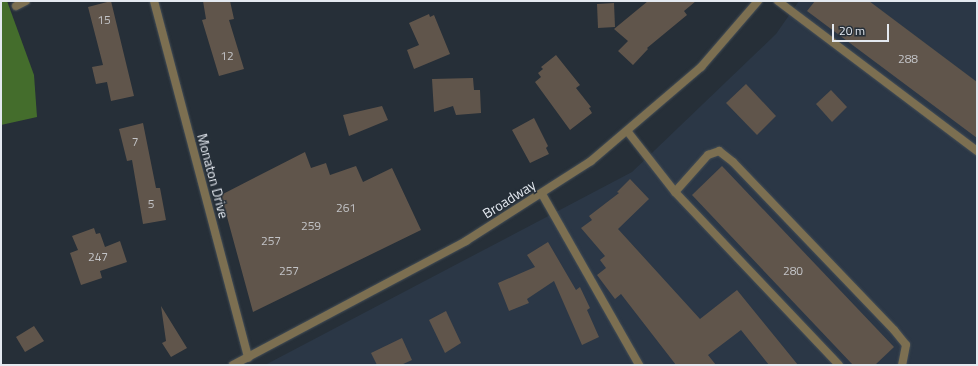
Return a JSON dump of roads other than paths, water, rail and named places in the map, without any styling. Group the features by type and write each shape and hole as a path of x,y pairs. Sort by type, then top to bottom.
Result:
{"street":[{"path":"16,6 26,1"},
{"name":"Monaton Drive","path":"154,1 248,358"},
{"name":"Broadway","path":"233,365 466,241 542,194 591,161 628,132 701,68 758,1"},
{"path":"778,1 977,151"},
{"path":"628,132 675,192 839,365"},
{"path":"675,192 708,155 718,151 733,162 894,330 906,345 902,365"},
{"path":"542,194 640,365"}]}
